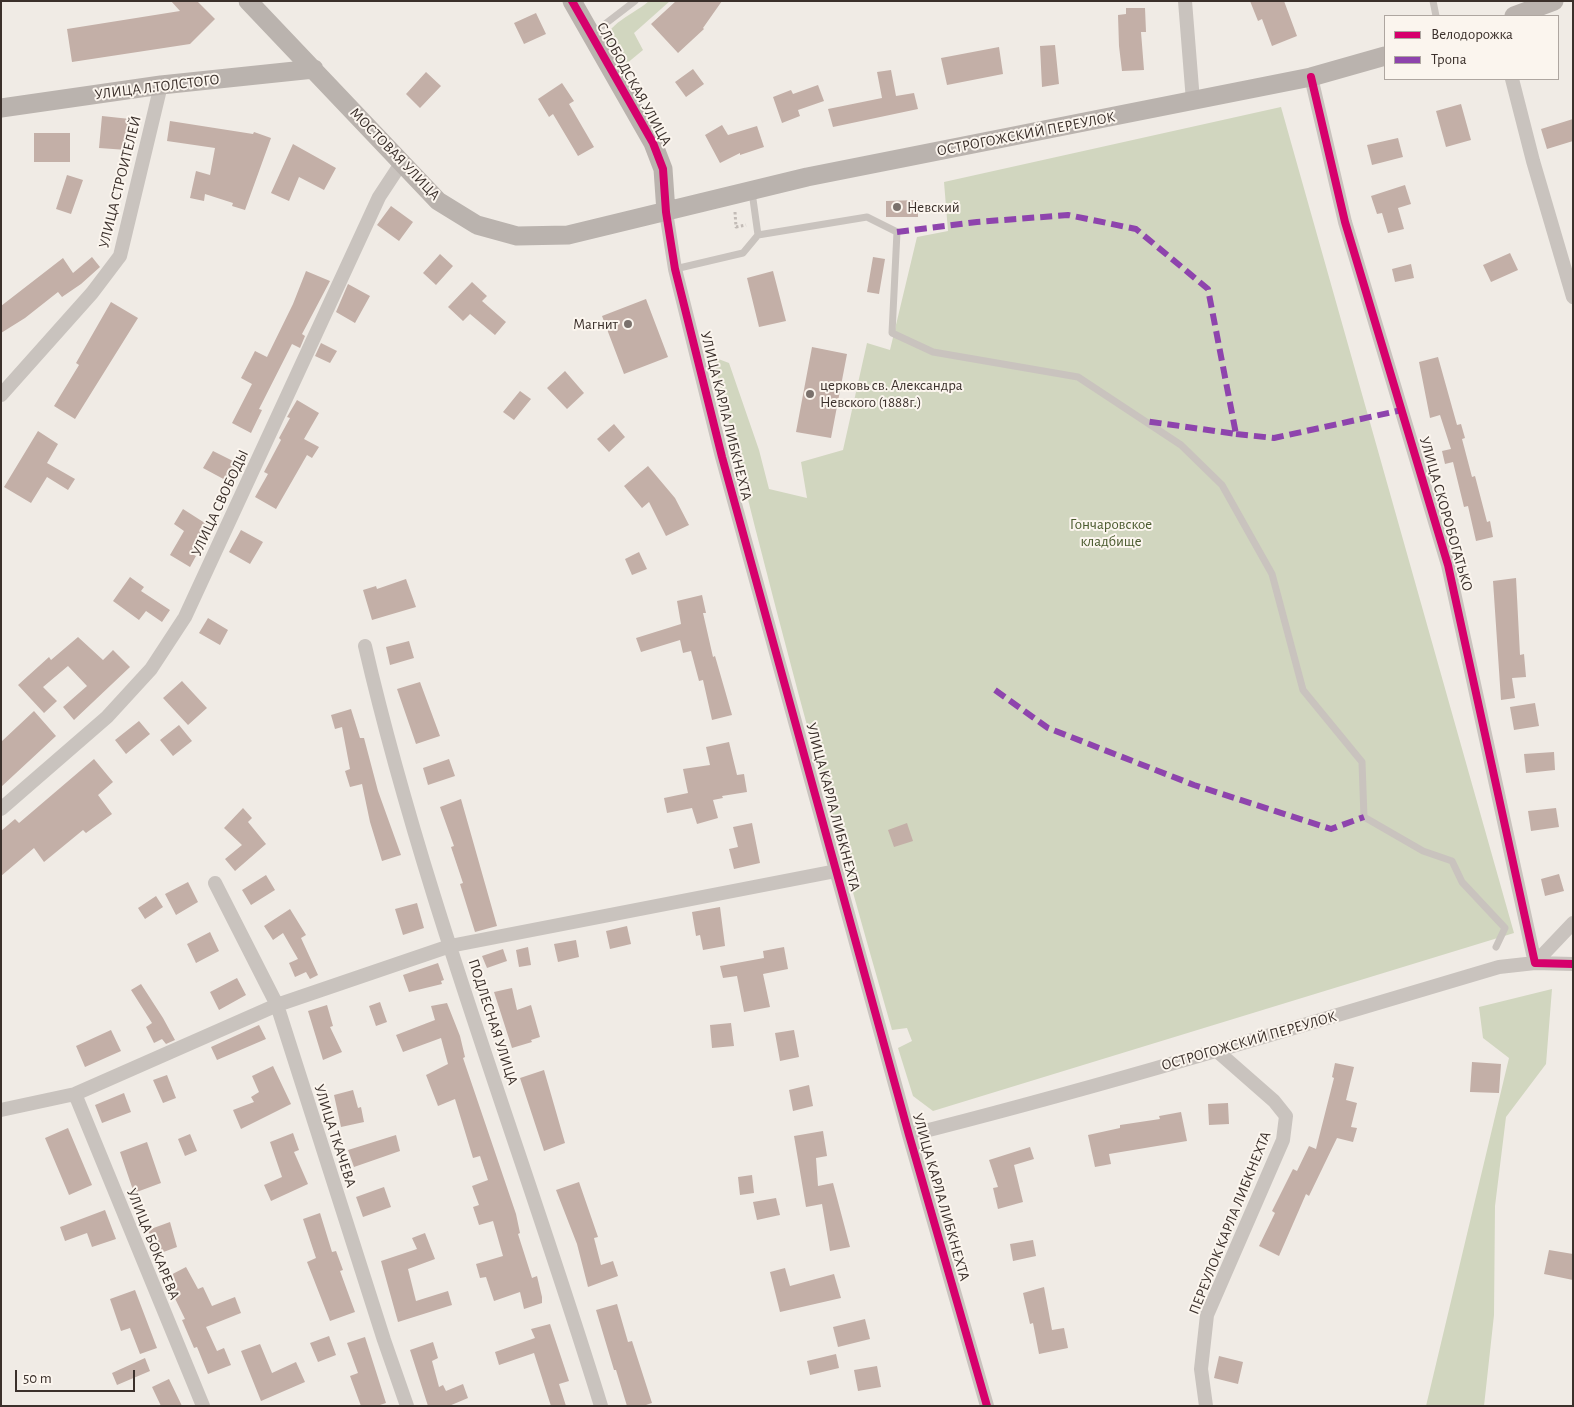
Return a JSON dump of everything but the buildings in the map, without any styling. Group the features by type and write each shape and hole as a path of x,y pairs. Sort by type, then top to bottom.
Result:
{"main road":[{"name":"МОСТОВАЯ УЛИЦА","path":"248,1 438,201 477,226 517,236 568,235 666,212"},
{"name":"СЛОБОДСКАЯ УЛИЦА","path":"572,1 654,143 663,169 666,212"},
{"path":"1517,15 1554,1"},
{"name":"ОСТРОГОЖСКИЙ ПЕРЕУЛОК","path":"666,212 807,177 1193,102 1311,77 1384,56"},
{"name":"УЛИЦА Л.ТОЛСТОГО","path":"1,108 161,85 314,69"}],"street":[{"path":"1185,1 1193,102"},
{"name":"УЛИЦА СКОРОБОГАТЬКО","path":"1311,77 1345,222 1448,565 1535,963"},
{"path":"1512,80 1533,161 1573,298"},
{"name":"УЛИЦА СТРОИТЕЛЕЙ","path":"1,395 92,293 120,256 161,85"},
{"name":"УЛИЦА СВОБОДЫ","path":"1,810 107,717 151,669 185,617 379,197 402,162"},
{"name":"УЛИЦА КАРЛА ЛИБКНЕХТА","path":"666,212 675,269 722,457 909,1135 987,1406"},
{"name":"ПОДЛЕСНАЯ УЛИЦА","path":"365,646 407,810 450,946 566,1292 601,1406"},
{"path":"1,1110 75,1094 277,1005 450,946 836,871"},
{"name":"УЛИЦА ТКАЧЕВА","path":"215,883 277,1005 384,1340 407,1406"},
{"path":"1535,963 1573,923"},
{"name":"ОСТРОГОЖСКИЙ ПЕРЕУЛОК","path":"909,1135 1009,1110 1217,1051 1500,967 1535,963 1573,964"},
{"name":"ПЕРЕУЛОК КАРЛА ЛИБКНЕХТА","path":"1206,1406 1201,1370 1207,1315 1283,1140 1286,1116 1274,1100 1217,1051"},
{"name":"УЛИЦА БОКАРЕВА","path":"75,1094 203,1406"}],"lane":[{"path":"591,35 635,1"},
{"path":"1433,1 1436,15"},
{"path":"752,192 758,235"},
{"path":"675,269 743,253 758,235 867,216 897,232 892,333 933,352 1078,377 1188,451 1222,485 1272,574 1303,690 1362,762 1364,817 1423,851 1452,861 1462,882 1505,928 1496,947"}],"green space":[{"path":"649,1 670,1 634,33 643,50 620,69 607,44 609,31"},
{"name":"Гончаровское кладбище","path":"1281,107 1514,933 933,1111 913,1096 898,1048 912,1041 907,1028 892,1030 799,695 713,357 729,363 759,450 769,489 807,498 801,462 843,450 867,343 890,350 917,237 948,231 944,182"},
{"path":"1552,989 1546,1064 1506,1117 1495,1206 1494,1315 1484,1406 1426,1406 1509,1058 1483,1038 1479,1007"}],"marked path":[{"path":"897,232 977,222 1068,215 1136,229 1208,289 1236,434 1145,421"},
{"path":"1236,434 1274,438 1402,410"},
{"path":"995,690 1048,728 1194,785 1331,829 1364,817"}],"cycle path":[{"path":"572,1 653,143 663,169 666,212 675,269 722,457 909,1135 987,1406"},
{"path":"1311,77 1345,222 1448,565 1535,963 1573,964"}],"place":[{"name":"Невский","path":"897,207"},
{"name":"Магнит","path":"628,324"},
{"name":"церковь св. Александра Невского (1888г.)","path":"810,394"}]}
